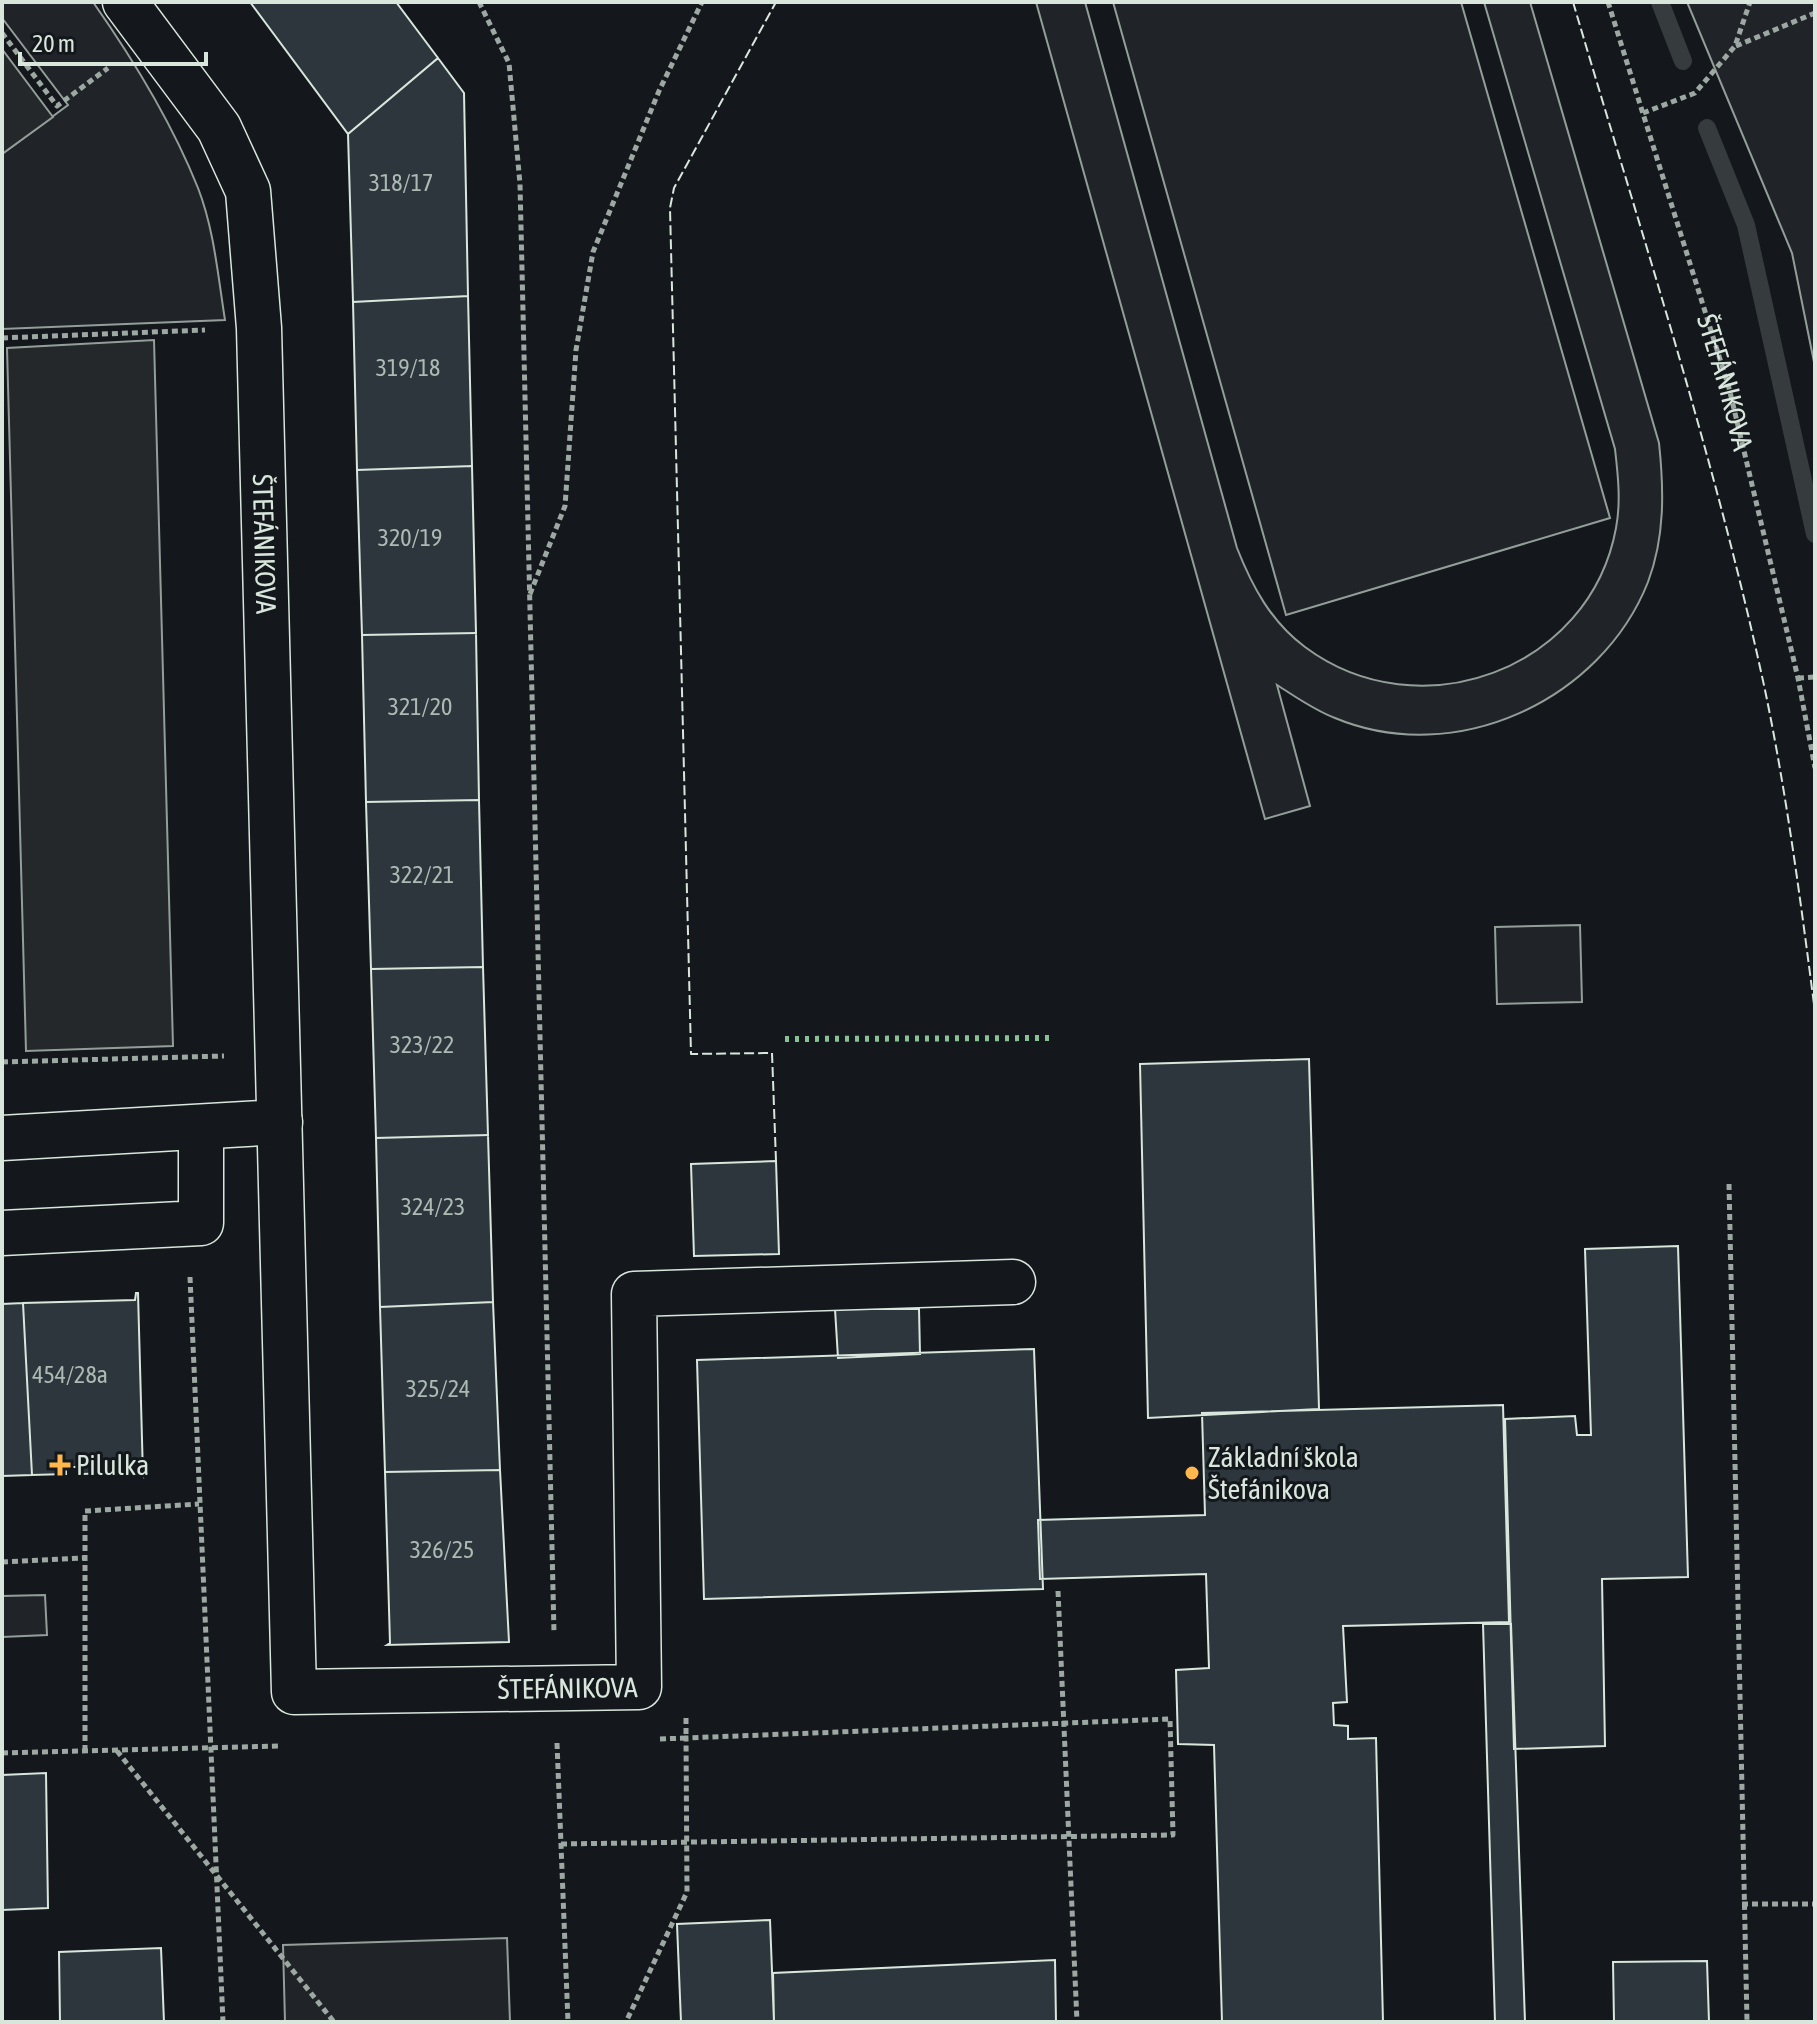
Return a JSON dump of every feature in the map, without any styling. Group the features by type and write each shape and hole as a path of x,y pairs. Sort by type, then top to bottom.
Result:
{"street":[{"name":"ŠTEFÁNIKOVA","path":"125,2 219,128 248,191 259,328 294,1692 555,1691 639,1687 634,1294 1013,1282"},
{"path":"2,1138 280,1122"},
{"path":"2,1233 201,1223 201,1128"}],"path":[{"path":"479,2 509,63 520,184 555,1691 568,2022"},
{"path":"529,597 565,506 576,350 593,252 659,91 702,2"},
{"name":"ŠTEFÁNIKOVA","path":"1608,2 1729,388 1798,678 1815,768"},
{"path":"1643,113 1695,93 1735,46 1750,2"},
{"path":"1735,46 1815,13"},
{"path":"2,33 57,106 115,63"},
{"path":"2,338 259,328"},
{"path":"1798,678 1815,677"},
{"path":"2,1062 280,1055"},
{"path":"1729,1184 1742,1904 1747,2022"},
{"path":"188,1224 223,2022"},
{"path":"85,1751 85,1511 199,1504"},
{"path":"2,1562 84,1558"},
{"path":"1058,1591 1077,2022"},
{"path":"626,2022 687,1892 685,1707"},
{"path":"561,1844 1173,1835 1170,1719 657,1739"},
{"path":"541,1743 571,1742"},
{"path":"2,1753 289,1746"},
{"path":"116,1750 334,2022"},
{"path":"1742,1904 1815,1904"}],"shaded area":[{"path":"2,2 93,2 151,92 198,188 212,236 225,320 2,329 2,154 68,105 2,18"},
{"path":"1036,2 1085,2 1237,548 1256,589 1272,615 1293,637 1350,672 1398,684 1447,684 1494,673 1536,650 1572,618 1600,577 1618,518 1615,449 1484,2 1530,2 1659,443 1662,478 1658,548 1648,582 1626,624 1596,660 1560,691 1519,713 1474,728 1428,735 1381,731 1335,718 1277,685 1310,806 1265,819"},
{"path":"1113,2 1461,2 1610,518 1286,615"},
{"path":"1687,2 1815,2 1815,367 1792,253"},
{"path":"2,49 53,117 2,154"},
{"path":"154,340 173,1046 26,1051 7,348"},
{"path":"1580,925 1582,1002 1497,1004 1495,927"},
{"path":"45,1595 47,1635 2,1637 2,1596"},
{"path":"507,1938 510,2022 285,2022 283,1945"}],"building":[{"path":"250,2 396,2 438,58 348,134"},
{"path":"438,58 464,93 468,296 353,302 348,134"},
{"path":"468,296 472,466 357,470 353,302"},
{"path":"472,466 476,633 362,635 357,470"},
{"path":"476,633 479,800 366,802 362,635"},
{"path":"479,800 483,967 371,969 366,802"},
{"path":"483,967 488,1135 376,1138 371,969"},
{"path":"1309,1059 1319,1409 1148,1418 1140,1064"},
{"path":"488,1135 493,1302 380,1307 376,1138"},
{"path":"776,1161 779,1254 694,1256 691,1164"},
{"path":"1678,1246 1688,1577 1602,1579 1605,1746 1514,1749 1505,1419 1575,1416 1577,1435 1591,1435 1585,1249"},
{"path":"136,1293 143,1476 140,1472 82,1474 82,1467 66,1467 66,1474 32,1475 23,1303 135,1300"},
{"path":"493,1302 500,1470 385,1472 380,1307"},
{"path":"23,1303 32,1475 2,1476 2,1304"},
{"path":"835,1309 919,1309 920,1354 838,1358"},
{"path":"1034,1349 1043,1589 704,1599 697,1360"},
{"path":"1503,1405 1509,1622 1343,1626 1347,1702 1333,1703 1334,1725 1348,1726 1348,1739 1376,1738 1383,2022 1222,2022 1214,1745 1178,1744 1176,1670 1209,1668 1206,1574 1040,1579 1038,1520 1205,1515 1202,1413"},
{"path":"500,1470 509,1642 387,1645 390,1643 385,1472"},
{"path":"1483,1624 1511,1624 1525,2022 1495,2022"},
{"path":"46,1773 48,1908 2,1910 2,1775"},
{"path":"770,1920 774,2022 681,2022 677,1924"},
{"path":"161,1948 164,2022 60,2022 59,1952"},
{"path":"1055,1960 1056,2022 774,2022 773,1973"},
{"path":"1707,1961 1709,2022 1614,2022 1613,1962"}],"waterway":[{"path":"1660,2 1683,61"},
{"path":"1707,128 1746,225 1815,534"}],"hedge":[{"path":"785,1039 1052,1038"}],"fence":[{"path":"776,2 674,188 670,208 691,1054 772,1053 776,1161"},
{"path":"1573,2 1700,430 1745,603 1780,770 1815,1012"}],"place":[{"name":"Pilulka","path":"60,1465"},
{"name":"Základní škola Štefánikova","path":"1192,1473"}]}
